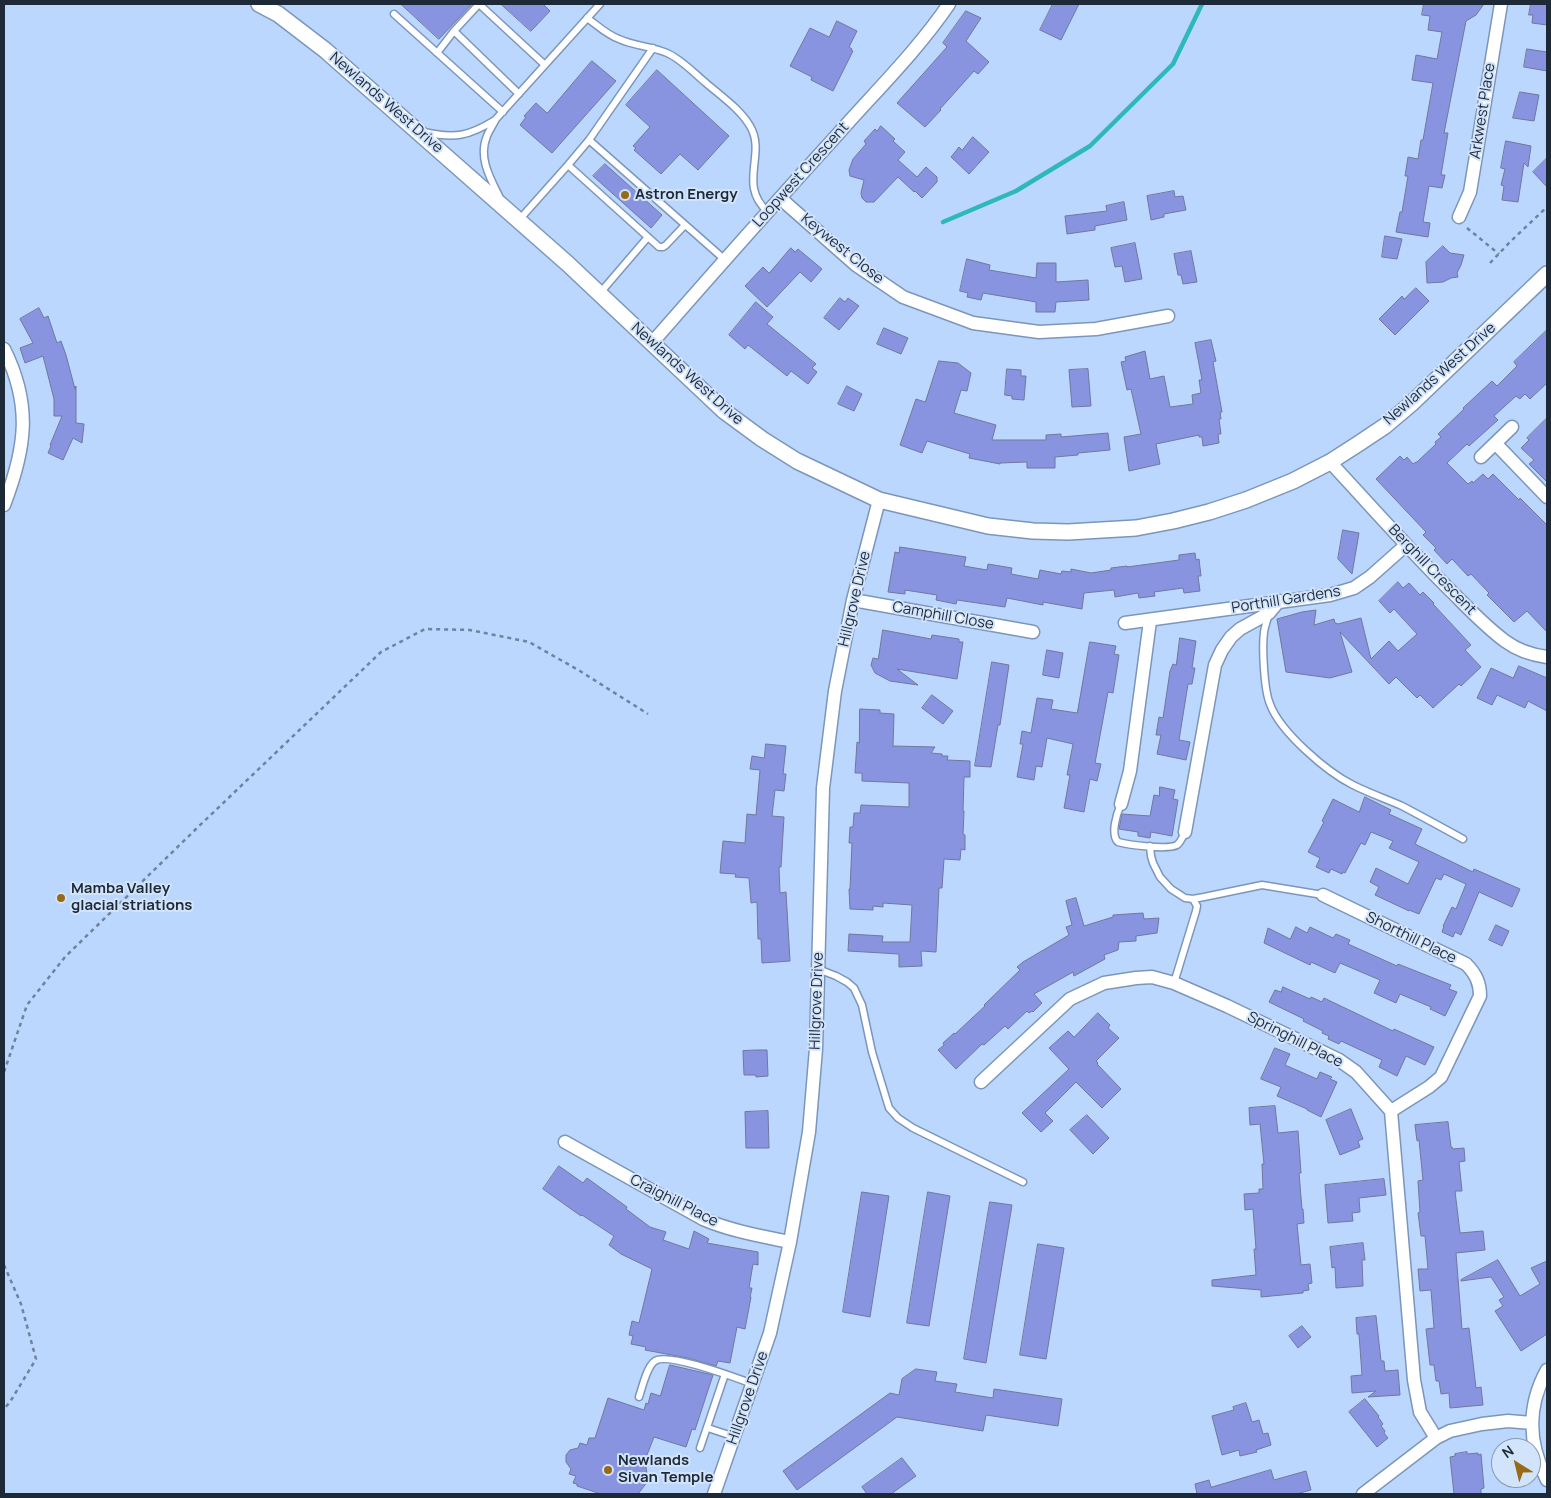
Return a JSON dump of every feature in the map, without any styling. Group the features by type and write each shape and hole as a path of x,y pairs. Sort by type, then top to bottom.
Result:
{"street":[{"name":"Newlands West Drive","path":"259,4 278,14 325,50 599,293 724,411 762,440 797,461 879,500 988,526 1034,531 1096,531 1136,528 1209,512 1246,500 1293,481 1330,462 1384,426 1411,404 1547,274"},
{"name":"Loopwest Crescent","path":"651,344 906,58 949,4"},
{"name":"Arkwest Place","path":"1460,217 1470,192 1501,4"},
{"name":"Keywest Close","path":"780,198 856,265 903,297 973,324 1039,332 1096,329 1168,316"},
{"path":"4,349 11,363 24,413 20,452 4,505"},
{"path":"1481,457 1512,427"},
{"path":"1496,444 1547,497"},
{"name":"Berghill Crescent","path":"1330,462 1406,545 1482,621 1505,641 1525,651 1547,657"},
{"name":"Hillgrove Drive","path":"714,1494 770,1333 790,1242 809,1132 816,1049 823,788 835,692 853,600 879,500"},
{"name":"Porthill Gardens","path":"1125,623 1150,621 1279,601 1330,596 1354,588 1370,577 1406,545"},
{"name":"Camphill Close","path":"853,600 1033,632"},
{"path":"1185,832 1215,665 1231,637 1240,629 1269,613 1279,601"},
{"path":"1122,804 1130,771 1150,621"},
{"name":"Shorthill Place","path":"1323,895 1466,964 1480,986 1480,996 1441,1077 1429,1087 1391,1111"},
{"name":"Springhill Place","path":"981,1082 1070,999 1104,983 1152,977 1174,983 1227,1006 1339,1060 1356,1072 1391,1111"},
{"path":"1391,1111 1414,1380 1420,1412 1436,1438"},
{"name":"Craighill Place","path":"564,1142 703,1219 752,1235 790,1242"},
{"path":"1547,1370 1542,1378 1535,1400 1532,1423 1533,1445 1547,1480"},
{"path":"1363,1494 1436,1438 1450,1431 1508,1421 1532,1423"}],"lane":[{"path":"437,53 479,4 545,65"},
{"path":"505,208 488,174 483,152 486,137 502,112 600,4"},
{"path":"394,14 502,112"},
{"path":"587,18 619,39 668,53 684,64 736,110 754,132 753,174 756,197 760,205 768,212"},
{"path":"454,31 519,94"},
{"path":"518,221 589,140 653,48"},
{"path":"416,130 436,135 468,134 496,119"},
{"path":"589,140 724,260"},
{"path":"568,166 658,247 663,247 685,225"},
{"path":"599,293 648,236"},
{"path":"1269,613 1264,633 1266,688 1269,704 1279,721 1298,742 1335,774 1353,785 1401,806 1463,838"},
{"path":"1122,804 1118,810 1115,840 1123,843 1172,847 1180,843 1185,832"},
{"path":"1150,846 1153,863 1157,872 1165,883 1185,898 1193,899 1230,893 1262,885 1323,895"},
{"path":"1174,983 1196,911 1197,906 1193,899"},
{"path":"818,969 836,976 854,988 862,1005 881,1085 889,1108 898,1118 913,1128 1023,1182"},
{"path":"639,1397 649,1369 656,1359 668,1358 753,1384"},
{"path":"700,1448 725,1374"},
{"path":"708,1428 735,1437"}],"path":[{"path":"1490,264 1547,207"},
{"path":"1460,217 1464,225 1499,254"},
{"path":"4,1072 27,1005 65,957 381,652 424,629 470,630 529,642 580,671 648,714"},
{"path":"4,1265 21,1304 36,1359 4,1409"}],"building":[{"path":"401,4 472,4 439,39"},
{"path":"501,4 543,4 550,11 531,31"},
{"path":"1053,4 1079,4 1061,40 1040,30"},
{"path":"1424,4 1484,4 1476,15 1466,21 1444,133 1448,133 1441,175 1445,175 1442,188 1429,186 1423,222 1430,223 1428,237 1396,232 1400,212 1402,212 1408,176 1405,176 1408,157 1418,159 1433,83 1412,80 1416,55 1437,59 1442,32 1428,30 1430,16 1422,15"},
{"path":"1531,4 1547,4 1547,25 1532,23 1533,15 1529,15"},
{"path":"966,11 981,18 966,41 989,62 978,74 974,71 925,127 897,103 947,47 943,43"},
{"path":"837,21 857,31 849,47 853,51 833,91 811,80 812,77 790,66 810,28 829,37"},
{"path":"1527,49 1547,52 1547,71 1524,67"},
{"path":"592,61 616,81 552,153 520,125 526,117 524,116 536,103 547,113"},
{"path":"657,70 729,136 698,170 680,154 661,174 634,150 636,148 633,146 650,127 626,105"},
{"path":"1520,92 1539,95 1534,121 1513,118"},
{"path":"881,126 905,152 898,160 917,177 926,167 937,177 937,182 922,198 898,177 874,202 866,202 862,198 861,193 864,180 850,176 849,170 853,159 866,144 864,141 875,129 877,131"},
{"path":"973,137 989,152 969,174 951,157 959,147 962,150"},
{"path":"1506,141 1531,146 1528,167 1524,163 1518,202 1502,200 1504,186 1501,185 1505,169 1501,168"},
{"path":"1547,158 1547,187 1533,172"},
{"path":"605,164 662,215 651,228 593,176"},
{"path":"1174,191 1175,197 1183,196 1186,210 1164,214 1164,217 1151,220 1147,196"},
{"path":"1124,202 1127,220 1095,226 1095,230 1067,234 1065,216 1107,211 1106,206"},
{"path":"1385,236 1402,239 1397,259 1382,257"},
{"path":"1135,243 1142,279 1125,282 1122,266 1115,267 1111,248"},
{"path":"1443,246 1450,253 1464,255 1457,273 1458,277 1443,282 1427,283 1426,262"},
{"path":"791,248 795,252 798,249 822,269 811,282 800,272 767,307 745,286 763,267 769,273"},
{"path":"1191,251 1197,282 1183,284 1181,275 1178,275 1174,254"},
{"path":"967,259 990,265 989,270 1036,278 1037,263 1056,263 1056,282 1088,280 1089,300 1056,302 1055,312 1036,312 1036,302 983,293 981,300 967,297 968,293 960,291"},
{"path":"1416,288 1429,301 1395,335 1379,319 1402,296 1404,299"},
{"path":"840,298 845,302 848,298 859,306 839,330 824,318"},
{"path":"756,302 773,317 767,324 816,364 812,368 817,372 808,384 791,371 787,376 748,345 745,349 729,335"},
{"path":"39,308 44,318 48,316 57,343 61,341 75,389 76,386 76,423 84,424 82,443 73,438 63,460 48,453 62,416 54,416 54,399 43,356 25,363 20,348 33,343 20,319"},
{"path":"884,328 908,338 901,354 877,344"},
{"path":"1547,330 1547,383 1530,399 1525,394 1520,399 1516,396 1494,416 1498,420 1469,446 1467,444 1447,463 1468,484 1472,481 1473,483 1483,474 1488,479 1493,474 1547,525 1547,632 1527,611 1514,622 1487,595 1489,593 1471,574 1468,576 1452,559 1447,564 1434,550 1436,548 1423,535 1426,532 1376,479 1400,456 1404,460 1407,457 1413,464 1417,462 1436,444 1435,442 1441,437 1438,434 1463,408 1492,381 1497,386 1517,366 1514,362"},
{"path":"1211,340 1216,361 1213,362 1222,412 1220,412 1221,419 1219,419 1221,434 1218,434 1219,443 1203,446 1202,437 1199,437 1199,435 1156,444 1160,464 1129,471 1124,437 1141,434 1131,389 1127,390 1121,362 1126,361 1125,357 1145,351 1150,379 1164,376 1170,407 1193,404 1192,395 1201,393 1199,380 1202,380 1195,343"},
{"path":"939,361 958,363 971,373 967,391 961,390 954,413 996,425 992,440 1046,440 1046,435 1061,434 1061,437 1108,433 1110,450 1055,457 1055,468 1027,468 1027,462 1000,464 969,458 970,454 927,441 922,453 900,445 916,399 925,402"},
{"path":"1007,369 1021,370 1021,376 1026,376 1024,400 1012,399 1012,396 1005,395"},
{"path":"1088,369 1091,406 1072,407 1069,370"},
{"path":"847,386 862,394 854,411 838,404"},
{"path":"1547,418 1547,482 1529,464 1534,460 1521,448 1529,440 1527,438"},
{"path":"1343,530 1359,533 1352,574 1338,559"},
{"path":"900,547 966,557 964,566 987,570 988,564 1012,568 1011,574 1038,579 1040,570 1061,574 1062,571 1071,572 1071,569 1091,573 1111,570 1111,568 1179,560 1179,555 1195,553 1196,560 1199,559 1201,576 1198,576 1200,591 1184,593 1183,588 1154,592 1155,596 1139,598 1138,593 1115,597 1114,590 1084,593 1082,609 1043,602 1043,605 1007,598 1005,607 957,600 956,604 936,600 937,595 905,590 905,594 888,592 895,552 899,553"},
{"path":"1398,582 1403,588 1409,583 1420,595 1423,592 1471,645 1465,650 1481,667 1461,686 1459,684 1433,708 1420,695 1417,698 1396,677 1389,684 1340,632 1352,672 1330,678 1286,672 1277,619 1302,612 1316,610 1314,625 1334,619 1335,623 1338,624 1361,618 1371,659 1389,641 1398,651 1417,634 1394,609 1390,613 1379,601"},
{"path":"883,630 931,639 932,635 959,639 959,642 963,642 957,679 897,669 918,685 890,681 875,673 871,665 873,658 878,659"},
{"path":"1180,638 1196,641 1192,668 1195,668 1192,684 1188,684 1179,740 1190,742 1186,760 1157,754 1161,735 1156,735 1159,717 1163,718 1170,671 1173,664 1176,665"},
{"path":"1090,642 1116,646 1114,654 1119,655 1113,693 1108,692 1095,763 1101,764 1097,781 1090,779 1084,812 1064,808 1070,775 1067,775 1073,744 1047,738 1042,767 1036,766 1034,780 1017,777 1023,744 1020,744 1022,731 1031,733 1037,698 1053,700 1051,709 1077,713"},
{"path":"1047,650 1063,653 1059,678 1043,675"},
{"path":"992,662 1009,665 1000,725 998,725 991,767 975,766"},
{"path":"1519,666 1547,678 1547,711 1528,701 1525,708 1497,695 1492,705 1477,698 1491,668 1513,678"},
{"path":"932,695 953,711 943,724 922,708"},
{"path":"860,709 880,710 880,713 894,714 893,747 935,747 931,753 948,756 947,760 970,761 970,777 964,777 963,834 965,835 965,850 961,849 960,860 944,859 942,888 939,888 936,952 921,951 922,966 899,967 899,954 848,951 849,934 883,936 882,942 910,942 912,905 883,903 883,907 873,906 873,910 850,909 849,889 852,843 849,843 850,827 853,827 854,813 860,813 861,805 909,807 909,783 862,781 862,773 855,773 857,742 859,743"},
{"path":"766,744 786,746 783,774 786,774 784,791 775,790 772,816 784,817 781,867 779,867 780,893 786,892 790,961 762,963 761,939 758,939 757,902 751,903 749,878 735,877 736,874 720,873 723,841 745,843 747,814 756,815 760,770 750,769 752,756 764,758"},
{"path":"1160,787 1175,790 1173,799 1178,800 1172,836 1151,832 1150,838 1138,836 1138,832 1119,829 1122,814 1150,816 1154,795 1159,796"},
{"path":"1365,797 1391,810 1389,814 1422,829 1415,844 1473,872 1474,869 1520,889 1512,907 1479,892 1461,935 1455,932 1453,937 1442,932 1452,907 1456,909 1466,884 1444,874 1441,880 1436,878 1419,914 1375,895 1379,887 1370,882 1376,868 1408,884 1419,862 1389,848 1393,841 1371,832 1365,845 1361,843 1345,873 1343,872 1342,874 1331,869 1329,873 1316,867 1320,858 1308,852 1324,822 1322,821 1333,799 1359,812"},
{"path":"1076,898 1084,926 1113,917 1113,915 1143,913 1144,919 1159,918 1157,933 1136,936 1136,941 1119,942 1118,950 1104,955 1105,959 1074,976 1073,972 1034,994 1042,1003 1033,1012 1029,1013 1027,1011 1008,1029 1005,1026 984,1045 982,1044 956,1069 938,1050 944,1045 943,1043 985,1006 1020,970 1017,967 1069,935 1066,927 1072,925 1066,901"},
{"path":"1496,925 1509,931 1502,946 1489,940"},
{"path":"1296,927 1307,933 1310,927 1333,938 1336,934 1350,940 1348,944 1397,966 1398,964 1451,985 1449,989 1457,992 1445,1016 1430,1009 1431,1007 1400,994 1396,1003 1374,993 1380,980 1340,963 1335,973 1311,962 1310,965 1264,943 1268,928 1290,939"},
{"path":"1283,987 1310,999 1311,997 1322,1002 1324,998 1393,1031 1394,1029 1434,1047 1425,1065 1406,1056 1397,1076 1379,1067 1382,1060 1341,1041 1339,1044 1328,1039 1329,1036 1322,1033 1323,1031 1303,1021 1304,1019 1269,1002 1275,990 1281,992"},
{"path":"1098,1013 1110,1025 1108,1028 1119,1038 1096,1061 1121,1089 1102,1108 1076,1082 1045,1113 1053,1121 1041,1132 1022,1113 1069,1069 1049,1048 1068,1031 1074,1037"},
{"path":"1275,1048 1290,1054 1285,1065 1317,1079 1320,1072 1332,1077 1330,1079 1337,1082 1321,1117 1277,1096 1281,1087 1261,1079"},
{"path":"767,1050 768,1076 744,1075 743,1051"},
{"path":"1275,1106 1278,1133 1298,1131 1301,1173 1299,1173 1304,1223 1297,1224 1301,1265 1310,1264 1312,1283 1308,1284 1309,1290 1303,1291 1303,1293 1261,1297 1261,1290 1212,1286 1212,1280 1256,1275 1253,1209 1245,1210 1244,1194 1259,1193 1259,1189 1263,1189 1262,1164 1264,1164 1260,1124 1250,1125 1249,1108"},
{"path":"1351,1109 1363,1139 1358,1141 1360,1147 1340,1155 1326,1120"},
{"path":"768,1111 769,1148 746,1148 745,1112"},
{"path":"1087,1115 1109,1138 1093,1154 1070,1130"},
{"path":"1448,1122 1451,1147 1453,1149 1464,1148 1465,1161 1459,1162 1462,1191 1455,1191 1460,1233 1483,1231 1485,1250 1456,1253 1462,1329 1469,1328 1476,1388 1481,1387 1483,1405 1450,1408 1449,1393 1441,1394 1439,1381 1436,1381 1434,1365 1430,1365 1426,1329 1434,1328 1431,1290 1420,1291 1418,1269 1428,1269 1425,1236 1421,1236 1418,1213 1420,1212 1418,1181 1423,1180 1419,1140 1417,1141 1415,1125"},
{"path":"559,1166 583,1183 587,1178 627,1207 626,1209 650,1227 666,1232 663,1240 689,1249 694,1231 709,1239 707,1243 758,1252 758,1265 753,1264 749,1288 752,1288 751,1297 745,1329 737,1327 730,1363 718,1361 716,1366 688,1358 645,1350 646,1347 631,1344 633,1336 629,1335 632,1321 639,1323 652,1269 621,1254 609,1245 614,1236 581,1216 543,1189"},
{"path":"1384,1179 1386,1195 1359,1198 1360,1212 1352,1213 1353,1221 1328,1223 1325,1185"},
{"path":"862,1192 889,1196 870,1317 843,1312"},
{"path":"928,1192 950,1196 929,1326 907,1323"},
{"path":"990,1202 1012,1205 986,1363 964,1359"},
{"path":"1363,1243 1365,1260 1362,1260 1363,1286 1336,1288 1335,1267 1332,1268 1330,1247"},
{"path":"1038,1244 1064,1248 1046,1359 1020,1355"},
{"path":"1498,1260 1520,1296 1540,1284 1531,1268 1547,1261 1547,1334 1521,1351 1495,1311 1503,1306 1499,1300 1504,1297 1491,1277 1461,1281"},
{"path":"1376,1316 1381,1361 1384,1361 1385,1371 1398,1370 1400,1395 1368,1397 1376,1391 1352,1393 1351,1376 1362,1375 1356,1318"},
{"path":"1302,1326 1311,1337 1298,1348 1289,1336"},
{"path":"670,1365 713,1375 695,1430 692,1429 686,1447 654,1437 645,1460 648,1481 638,1494 601,1494 573,1483 576,1476 569,1474 571,1469 566,1462 566,1455 570,1450 578,1448 580,1443 587,1445 589,1438 595,1438 608,1398 644,1410 651,1393 660,1396"},
{"path":"916,1369 937,1372 935,1381 957,1384 955,1392 993,1398 994,1389 1062,1399 1058,1426 986,1415 983,1431 897,1417 797,1490 783,1471 890,1393 899,1395 902,1379"},
{"path":"1365,1399 1379,1416 1383,1424 1381,1426 1388,1438 1377,1447 1349,1412"},
{"path":"1246,1403 1252,1422 1259,1420 1263,1434 1268,1433 1271,1445 1256,1450 1257,1452 1240,1456 1239,1450 1222,1455 1212,1416 1234,1410 1233,1407"},
{"path":"1467,1452 1467,1454 1481,1454 1484,1488 1481,1489 1481,1494 1454,1494 1450,1457"},
{"path":"902,1458 916,1476 891,1494 867,1494 862,1487"},
{"path":"1271,1470 1274,1480 1306,1471 1311,1490 1296,1494 1197,1494 1195,1484 1209,1480 1211,1487"}],"waterway":[{"path":"943,222 1016,191 1090,146 1173,64 1202,4"}],"place":[{"name":"Astron Energy","path":"625,195"},
{"name":"Mamba Valley glacial striations","path":"61,898"},
{"name":"Newlands Sivan Temple","path":"608,1470"}]}
